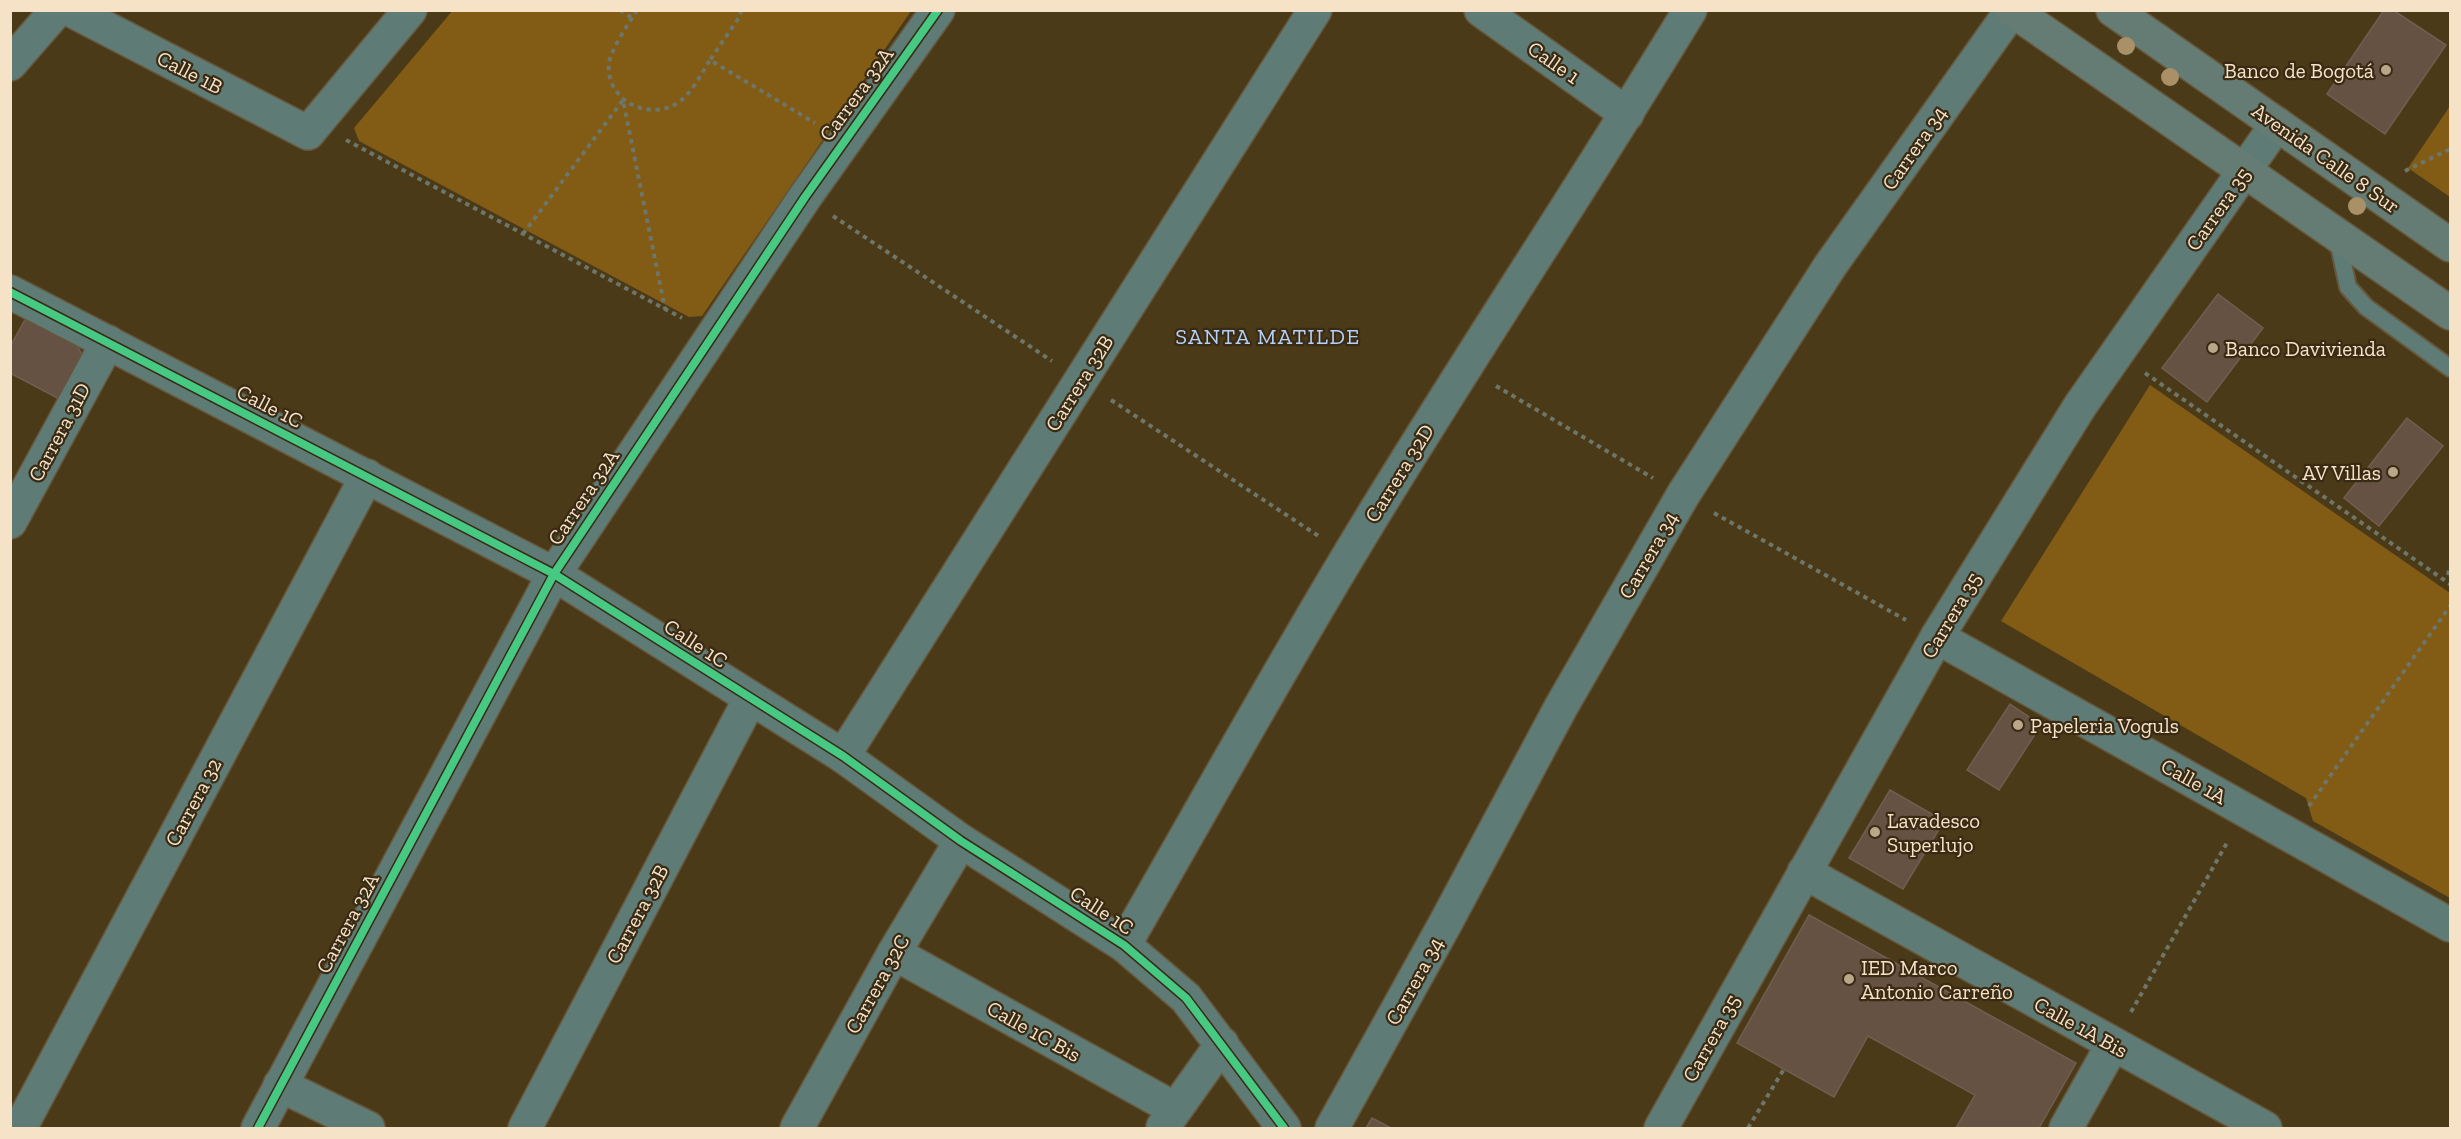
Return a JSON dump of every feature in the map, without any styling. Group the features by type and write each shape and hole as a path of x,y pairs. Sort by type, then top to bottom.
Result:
{"main road":[{"path":"2012,10 2451,313"},
{"name":"Avenida Calle 8 Sur","path":"2113,10 2451,245"}],"street":[{"path":"10,64 57,10"},
{"name":"Calle 1B","path":"71,10 308,133"},
{"path":"308,133 410,10"},
{"name":"Carrera 32A","path":"258,1128 554,574 805,197 938,10"},
{"name":"Carrera 32B","path":"843,756 1315,10"},
{"name":"Calle 1","path":"1481,10 1627,114"},
{"name":"Carrera 32D","path":"1124,945 1348,556 1464,368 1627,114 1690,10"},
{"name":"Carrera 34","path":"1332,1128 1561,707 1683,495 1830,266 2012,10"},
{"name":"Carrera 35","path":"1661,1128 1937,637 2074,416 2277,124"},
{"name":"Calle 1C","path":"10,292 554,574 843,756 961,841 1124,945 1186,998 1222,1044 1258,1097 1284,1128"},
{"name":"Carrera 31D","path":"10,522 108,342"},
{"name":"Carrera 32","path":"20,1128 367,476"},
{"name":"Calle 1A","path":"1937,637 2451,926"},
{"name":"Carrera 32B","path":"525,1128 750,699"},
{"name":"Carrera 32C","path":"797,1128 894,952 961,841"},
{"name":"Calle 1A Bis","path":"1804,872 2265,1128"},
{"name":"Calle 1C Bis","path":"894,952 1168,1119"},
{"path":"1168,1119 1222,1044"},
{"path":"2066,1128 2113,1044"},
{"path":"280,1085 368,1128"}],"lane":[{"path":"2337,235 2348,287 2366,307 2451,368"}],"path":[{"path":"620,10 632,18"},
{"path":"638,10 611,57 609,65 613,86 622,100 665,310"},
{"path":"622,100 646,110 656,110 677,103 684,97 710,60 740,16 741,10"},
{"path":"710,60 821,127"},
{"path":"523,234 622,100"},
{"path":"308,133 339,136 691,322"},
{"path":"2396,176 2451,149"},
{"path":"2116,355 2451,584"},
{"path":"2443,580 2449,574 2451,566"},
{"path":"2291,836 2294,828 2451,606"},
{"path":"2113,1044 2245,810"},
{"path":"1749,1128 1784,1069"}],"shaded area":[{"path":"453,10 911,11 702,316 689,317 359,141 354,128"},
{"path":"2450,106 2450,197 2408,168"},
{"path":"2150,385 2450,593 2450,898 2313,821 2306,798 2001,621"}],"building":[{"name":"Banco de Bogotá","path":"2384,10 2393,10 2446,45 2385,134 2327,94"},
{"name":"Banco Davivienda","path":"2218,294 2263,328 2207,402 2162,368"},
{"path":"27,316 74,341 86,361 65,402 10,373 10,347"},
{"name":"AV Villas","path":"2407,418 2443,446 2379,526 2344,498"},
{"path":"2010,704 2041,725 1999,790 1967,770"},
{"path":"1890,790 1944,821 1903,889 1849,858"},
{"name":"IED Marco Antonio Carreño","path":"1809,915 2076,1063 2039,1128 1956,1128 1975,1095 1868,1036 1834,1097 1737,1043"},
{"path":"1372,1118 1391,1128 1366,1128"}],"cycle path":[{"path":"258,1128 554,574 805,197 938,10"},
{"path":"10,292 554,574 843,756 961,841 1124,945 1186,998 1284,1128"}],"place":[{"name":"Banco de Bogotá","path":"2386,70"},
{"name":"Banco Davivienda","path":"2213,348"},
{"name":"AV Villas","path":"2393,472"},
{"name":"Papeleria Voguls","path":"2018,725"},
{"name":"Lavadesco Superlujo","path":"1875,832"},
{"name":"IED Marco Antonio Carreño","path":"1849,979"}],"district":[{"name":"SANTA MATILDE","path":"1268,336"}]}
